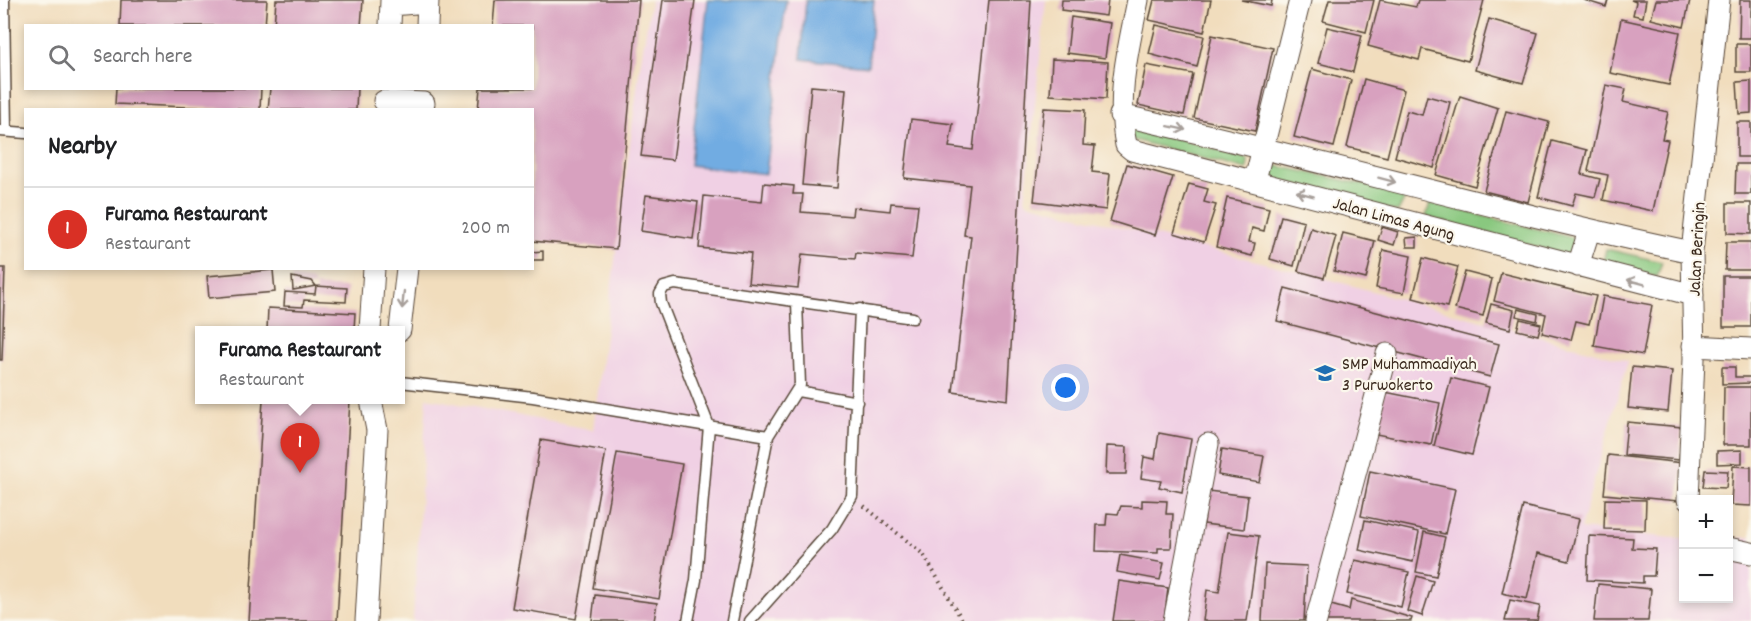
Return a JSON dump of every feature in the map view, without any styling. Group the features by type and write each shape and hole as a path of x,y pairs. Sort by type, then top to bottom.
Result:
{"street":[{"name":"Jalan Limas Agung","path":"1138,0 1122,80 1120,116 1126,145 1132,150 1693,295"},
{"path":"1255,180 1300,0"},
{"name":"Jalan Beringin","path":"1688,495 1693,346 1692,252 1719,0"},
{"path":"391,10 428,1 427,24"},
{"path":"384,100 424,100"},
{"name":"Jalan Limas Agung","path":"1120,116 1263,147 1589,231 1692,252"},
{"path":"1412,223 1421,189"},
{"path":"1578,267 1589,231"},
{"path":"370,326 374,270"},
{"path":"400,326 407,270"},
{"path":"1693,346 1751,349"},
{"path":"1316,621 1387,354"},
{"path":"366,621 377,430 372,404"},
{"path":"377,430 386,404"},
{"path":"1174,621 1208,444"},
{"path":"1733,549 1751,553"}],"lane":[{"path":"4,0 3,131 24,133"},
{"path":"688,621 696,580 709,426 661,303 660,294 664,287 675,284 913,318"},
{"path":"732,621 768,436 798,391 800,377 797,302"},
{"path":"750,621 832,529 852,496 860,309"},
{"path":"405,383 533,397 768,436"},
{"path":"798,391 857,402"}],"path":[{"path":"852,496 923,554 963,621"}],"shaded area":[{"path":"651,0 1046,0 1025,200 1027,203 1324,278 1628,361 1580,529 1679,539 1679,603 1733,603 1733,539 1751,537 1751,621 413,621 427,398 593,430 639,73"}],"green space":[{"path":"1132,125 1248,159 1247,170 1130,139"},
{"path":"1273,165 1407,194 1398,212 1272,179"},
{"path":"1430,203 1574,238 1571,256 1426,217"},
{"path":"1606,249 1662,262 1657,277 1603,262"}],"water":[{"path":"708,0 786,0 766,174 690,165"},
{"path":"806,0 874,0 868,66 801,59"}],"building":[{"path":"121,0 267,0 265,24 120,24"},
{"path":"276,0 363,0 361,24 274,24"},
{"path":"495,0 639,0 616,249 534,241 534,108 478,108 480,90 534,90 534,24 493,24"},
{"path":"663,0 695,0 673,160 641,156"},
{"path":"989,0 1031,0 1008,400 953,392 971,236 964,235 970,185 904,178 911,119 953,124 949,147 973,150"},
{"path":"1062,0 1108,0 1106,16 1061,10"},
{"path":"1154,0 1211,0 1204,32 1149,20"},
{"path":"1241,0 1272,0 1271,6"},
{"path":"1329,0 1374,0 1366,32 1323,21"},
{"path":"1380,0 1416,7 1418,0 1484,0 1468,61 1422,49 1419,60 1368,46"},
{"path":"1584,0 1608,0 1606,7"},
{"path":"1631,0 1646,0 1643,17 1633,15 1636,2"},
{"path":"1656,0 1690,0 1684,27 1651,19"},
{"path":"1740,0 1751,0 1751,38 1739,38"},
{"path":"1071,17 1110,23 1105,58 1067,53"},
{"path":"1489,19 1538,33 1523,83 1475,70"},
{"path":"1621,19 1680,32 1669,85 1610,73"},
{"path":"1156,25 1204,36 1197,67 1149,54"},
{"path":"1327,27 1362,35 1353,72 1318,63"},
{"path":"1212,35 1273,48 1255,131 1194,118"},
{"path":"1736,44 1751,44 1751,72 1736,72"},
{"path":"1052,59 1108,62 1106,99 1050,95"},
{"path":"1146,65 1193,74 1184,115 1138,105"},
{"path":"1312,69 1351,80 1334,147 1294,137"},
{"path":"1364,79 1404,90 1387,157 1347,147"},
{"path":"1751,81 1751,113 1739,114 1737,82"},
{"path":"1606,85 1626,89 1623,102 1668,112 1662,139 1668,140 1653,211 1603,200 1608,175 1588,171"},
{"path":"811,86 846,89 837,188 802,185"},
{"path":"116,90 261,90 260,108 115,104"},
{"path":"270,90 357,90 356,108 268,108"},
{"path":"1427,96 1450,102 1434,168 1395,157 1407,111 1422,115"},
{"path":"1460,96 1498,108 1475,186 1436,175"},
{"path":"1044,108 1085,110 1083,145 1095,146 1092,172 1110,174 1106,210 1034,201"},
{"path":"1506,111 1549,122 1528,202 1484,191"},
{"path":"1737,122 1751,122 1751,157 1737,157"},
{"path":"1552,141 1587,150 1581,174 1600,179 1595,197 1576,193 1572,206 1538,197"},
{"path":"1127,164 1173,177 1155,235 1110,221"},
{"path":"1736,164 1751,164 1751,194 1735,194"},
{"path":"764,183 794,186 793,194 803,194 801,212 852,216 853,207 890,211 891,203 918,205 912,258 856,253 855,259 802,254 798,288 748,283 751,253 699,248 704,196 762,202"},
{"path":"1189,184 1208,189 1204,202 1216,205 1204,242 1174,233"},
{"path":"646,195 698,202 693,239 641,231"},
{"path":"1227,198 1269,208 1264,231 1252,228 1249,242 1255,243 1252,256 1216,247"},
{"path":"1727,203 1751,203 1751,234 1727,233"},
{"path":"1281,216 1304,222 1294,266 1270,259"},
{"path":"1382,227 1398,232 1394,245 1378,240"},
{"path":"1311,228 1336,236 1324,278 1298,271"},
{"path":"1343,233 1375,241 1366,279 1334,271"},
{"path":"1417,237 1417,247 1407,247 1406,238"},
{"path":"1726,242 1751,242 1751,270 1725,270"},
{"path":"1383,250 1411,256 1404,293 1376,288"},
{"path":"543,251 543,260 534,260 534,252"},
{"path":"1423,258 1458,267 1447,307 1413,298"},
{"path":"0,268 5,268 2,360 0,360"},
{"path":"273,270 275,292 209,298 207,276"},
{"path":"1465,272 1492,279 1483,316 1455,309"},
{"path":"1501,273 1596,296 1589,324 1576,321 1571,340 1542,333 1546,314 1494,301"},
{"path":"1723,276 1751,276 1751,327 1723,327"},
{"path":"292,277 312,281 316,286 293,290"},
{"path":"316,286 347,288 346,302 304,300 303,307 284,306 285,292 315,294"},
{"path":"1285,288 1499,344 1490,377 1277,321"},
{"path":"1603,296 1652,305 1643,355 1594,346"},
{"path":"1491,304 1514,310 1510,329 1486,323"},
{"path":"268,308 355,313 354,326 267,326"},
{"path":"1518,309 1538,314 1537,321 1516,316"},
{"path":"1520,319 1541,324 1538,335 1517,330"},
{"path":"1632,367 1672,371 1668,412 1628,408"},
{"path":"1722,367 1735,367 1735,377 1751,377 1751,383 1722,384"},
{"path":"1451,378 1489,387 1472,455 1434,446"},
{"path":"1724,387 1751,387 1751,445 1723,445"},
{"path":"1385,392 1440,403 1431,445 1376,434"},
{"path":"263,404 350,404 337,621 249,621"},
{"path":"1627,422 1682,427 1679,460 1624,455"},
{"path":"1159,433 1191,439 1182,492 1159,487 1161,481 1141,478 1144,457 1155,459"},
{"path":"541,440 606,451 576,619 512,608"},
{"path":"1107,446 1127,447 1126,474 1106,474"},
{"path":"1222,449 1264,456 1259,482 1218,475"},
{"path":"1742,450 1742,463 1717,464 1717,451"},
{"path":"617,453 682,464 659,599 593,588"},
{"path":"1608,455 1683,463 1678,501 1604,494"},
{"path":"1733,466 1751,467 1751,506 1733,505"},
{"path":"1705,470 1728,471 1726,488 1703,487"},
{"path":"1370,471 1455,489 1445,534 1361,516"},
{"path":"1208,491 1248,496 1244,529 1204,524"},
{"path":"1605,499 1646,500 1645,530 1604,529"},
{"path":"1142,500 1167,501 1166,514 1173,514 1171,548 1158,548 1158,553 1096,551 1097,525 1106,525 1107,513 1118,514 1121,506 1142,507"},
{"path":"1523,506 1579,519 1569,561 1538,553 1527,599 1502,593"},
{"path":"1365,520 1419,532 1413,562 1359,550"},
{"path":"1228,532 1259,536 1247,621 1203,621 1207,590 1219,592"},
{"path":"1424,532 1445,537 1436,576 1416,572"},
{"path":"1589,536 1633,538 1632,548 1656,549 1654,576 1643,576 1643,583 1587,580"},
{"path":"1120,555 1164,563 1160,580 1117,572"},
{"path":"1355,560 1409,572 1401,607 1347,594"},
{"path":"1265,564 1307,566 1304,621 1262,621"},
{"path":"1417,576 1433,581 1422,616 1407,611"},
{"path":"1119,581 1168,588 1164,621 1113,621"},
{"path":"1598,584 1651,589 1648,621 1594,621"},
{"path":"595,595 657,603 654,621 592,621"},
{"path":"1351,600 1412,618 1411,621 1327,621 1331,605 1349,610"},
{"path":"1510,600 1540,606 1537,621 1505,621"}],"place":[{"name":"SMP Muhammadiyah 3 Purwokerto","path":"1325,373"},
{"name":"Furama Restaurant","path":"300,473"}]}
